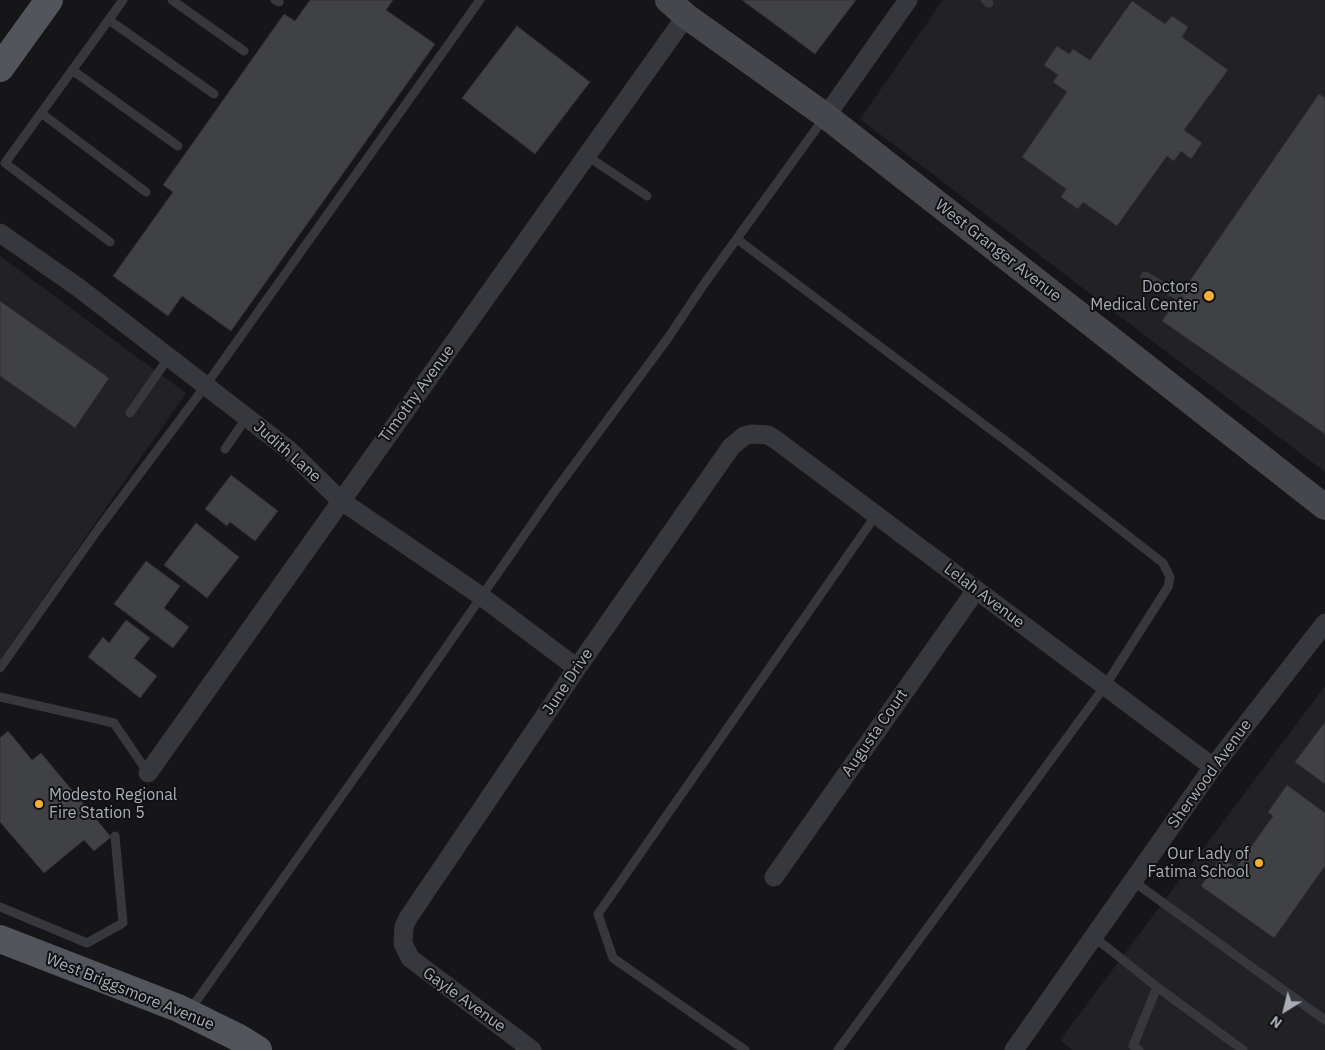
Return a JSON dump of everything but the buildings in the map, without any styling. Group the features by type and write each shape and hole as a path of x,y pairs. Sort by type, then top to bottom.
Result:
{"main road":[{"path":"0,68 49,0"},
{"name":"West Briggsmore Avenue","path":"0,939 188,1013 237,1037 258,1050"}],"street":[{"path":"826,116 908,0"},
{"name":"West Granger Avenue","path":"677,8 826,116 1325,507"},
{"name":"Timothy Avenue","path":"148,773 340,500 588,156 677,8"},
{"name":"Judith Lane","path":"0,233 78,288 247,417 289,450 340,500 481,596 577,668"},
{"name":"Lelah Avenue","path":"752,434 768,435 776,440 1213,767"},
{"name":"June Drive","path":"403,943 404,927 408,918 577,668 731,446 738,440 752,434"},
{"name":"Augusta Court","path":"774,877 976,590"},
{"name":"Sherwood Avenue","path":"1014,1050 1213,767 1325,623"},
{"name":"Gayle Avenue","path":"403,943 410,958 417,965 532,1050"}],"lane":[{"path":"110,242 5,163 123,0"},
{"path":"172,0 244,51"},
{"path":"0,668 99,528 206,385 480,0"},
{"path":"109,20 214,94"},
{"path":"72,70 178,146"},
{"path":"41,113 146,192"},
{"path":"188,1013 414,695 552,495 668,338 826,116"},
{"path":"588,156 647,196"},
{"path":"737,239 1018,450 1163,563 1170,577 1168,587 1105,686 838,1050"},
{"path":"1145,276 1179,296"},
{"path":"130,412 169,357"},
{"path":"226,448 247,417"},
{"path":"744,1050 613,958 598,914 876,515"},
{"path":"0,697 114,723 148,773"},
{"path":"0,907 87,943 123,923 115,836"},
{"path":"1133,881 1325,1020"},
{"path":"1094,937 1157,987 1243,1050"},
{"path":"1136,1048 1157,987"}],"shaded area":[{"name":"Doctors Medical Center","path":"943,0 1325,0 1325,472 860,119"},
{"path":"0,256 186,393 0,660"},
{"name":"Our Lady of Fatima School","path":"1325,686 1325,1050 1072,1050 1060,1040"}],"place":[{"name":"Doctors Medical Center","path":"1209,296"},
{"name":"Modesto Regional Fire Station 5","path":"39,804"},
{"name":"Our Lady of Fatima School","path":"1259,863"}]}
